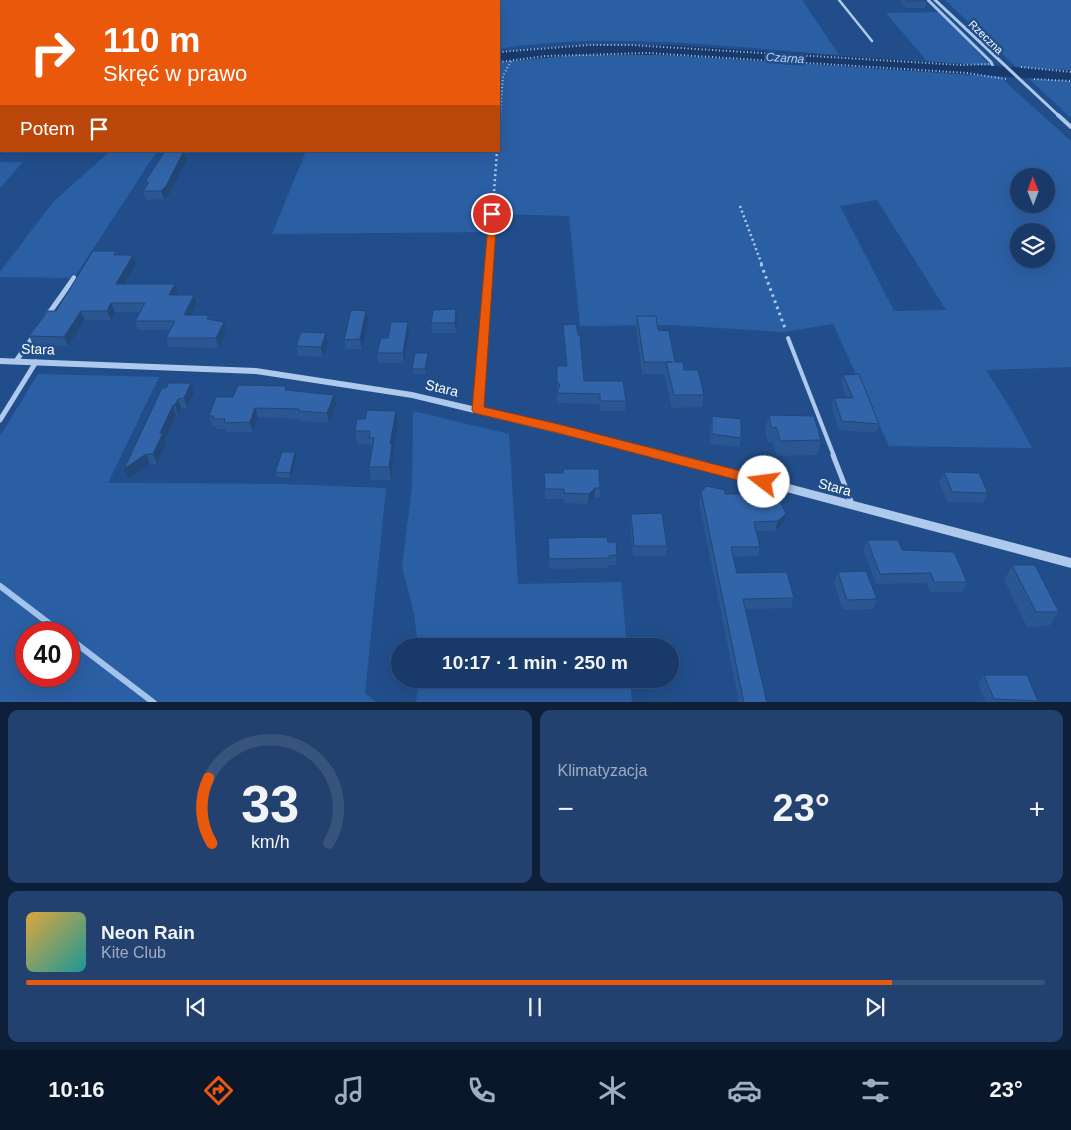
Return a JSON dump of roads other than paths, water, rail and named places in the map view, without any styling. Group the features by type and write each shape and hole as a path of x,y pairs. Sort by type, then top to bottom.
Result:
{"street":[{"name":"Rzeczna","path":"935,0 1018,80 1071,127"},
{"path":"42,324 74,278"},
{"path":"16,362 37,331"},
{"name":"Stara","path":"0,361 256,371 354,384 478,410 652,452 1071,563"},
{"path":"0,420 36,362"}],"lane":[{"path":"839,0 872,41"},
{"path":"478,410 492,214"},
{"path":"788,338 853,506"}],"waterway":[{"path":"928,0 991,62 995,71"},
{"name":"Czarna","path":"500,57 576,50 668,50 1071,76"},
{"path":"0,586 47,622"},
{"path":"80,646 153,702"}]}
